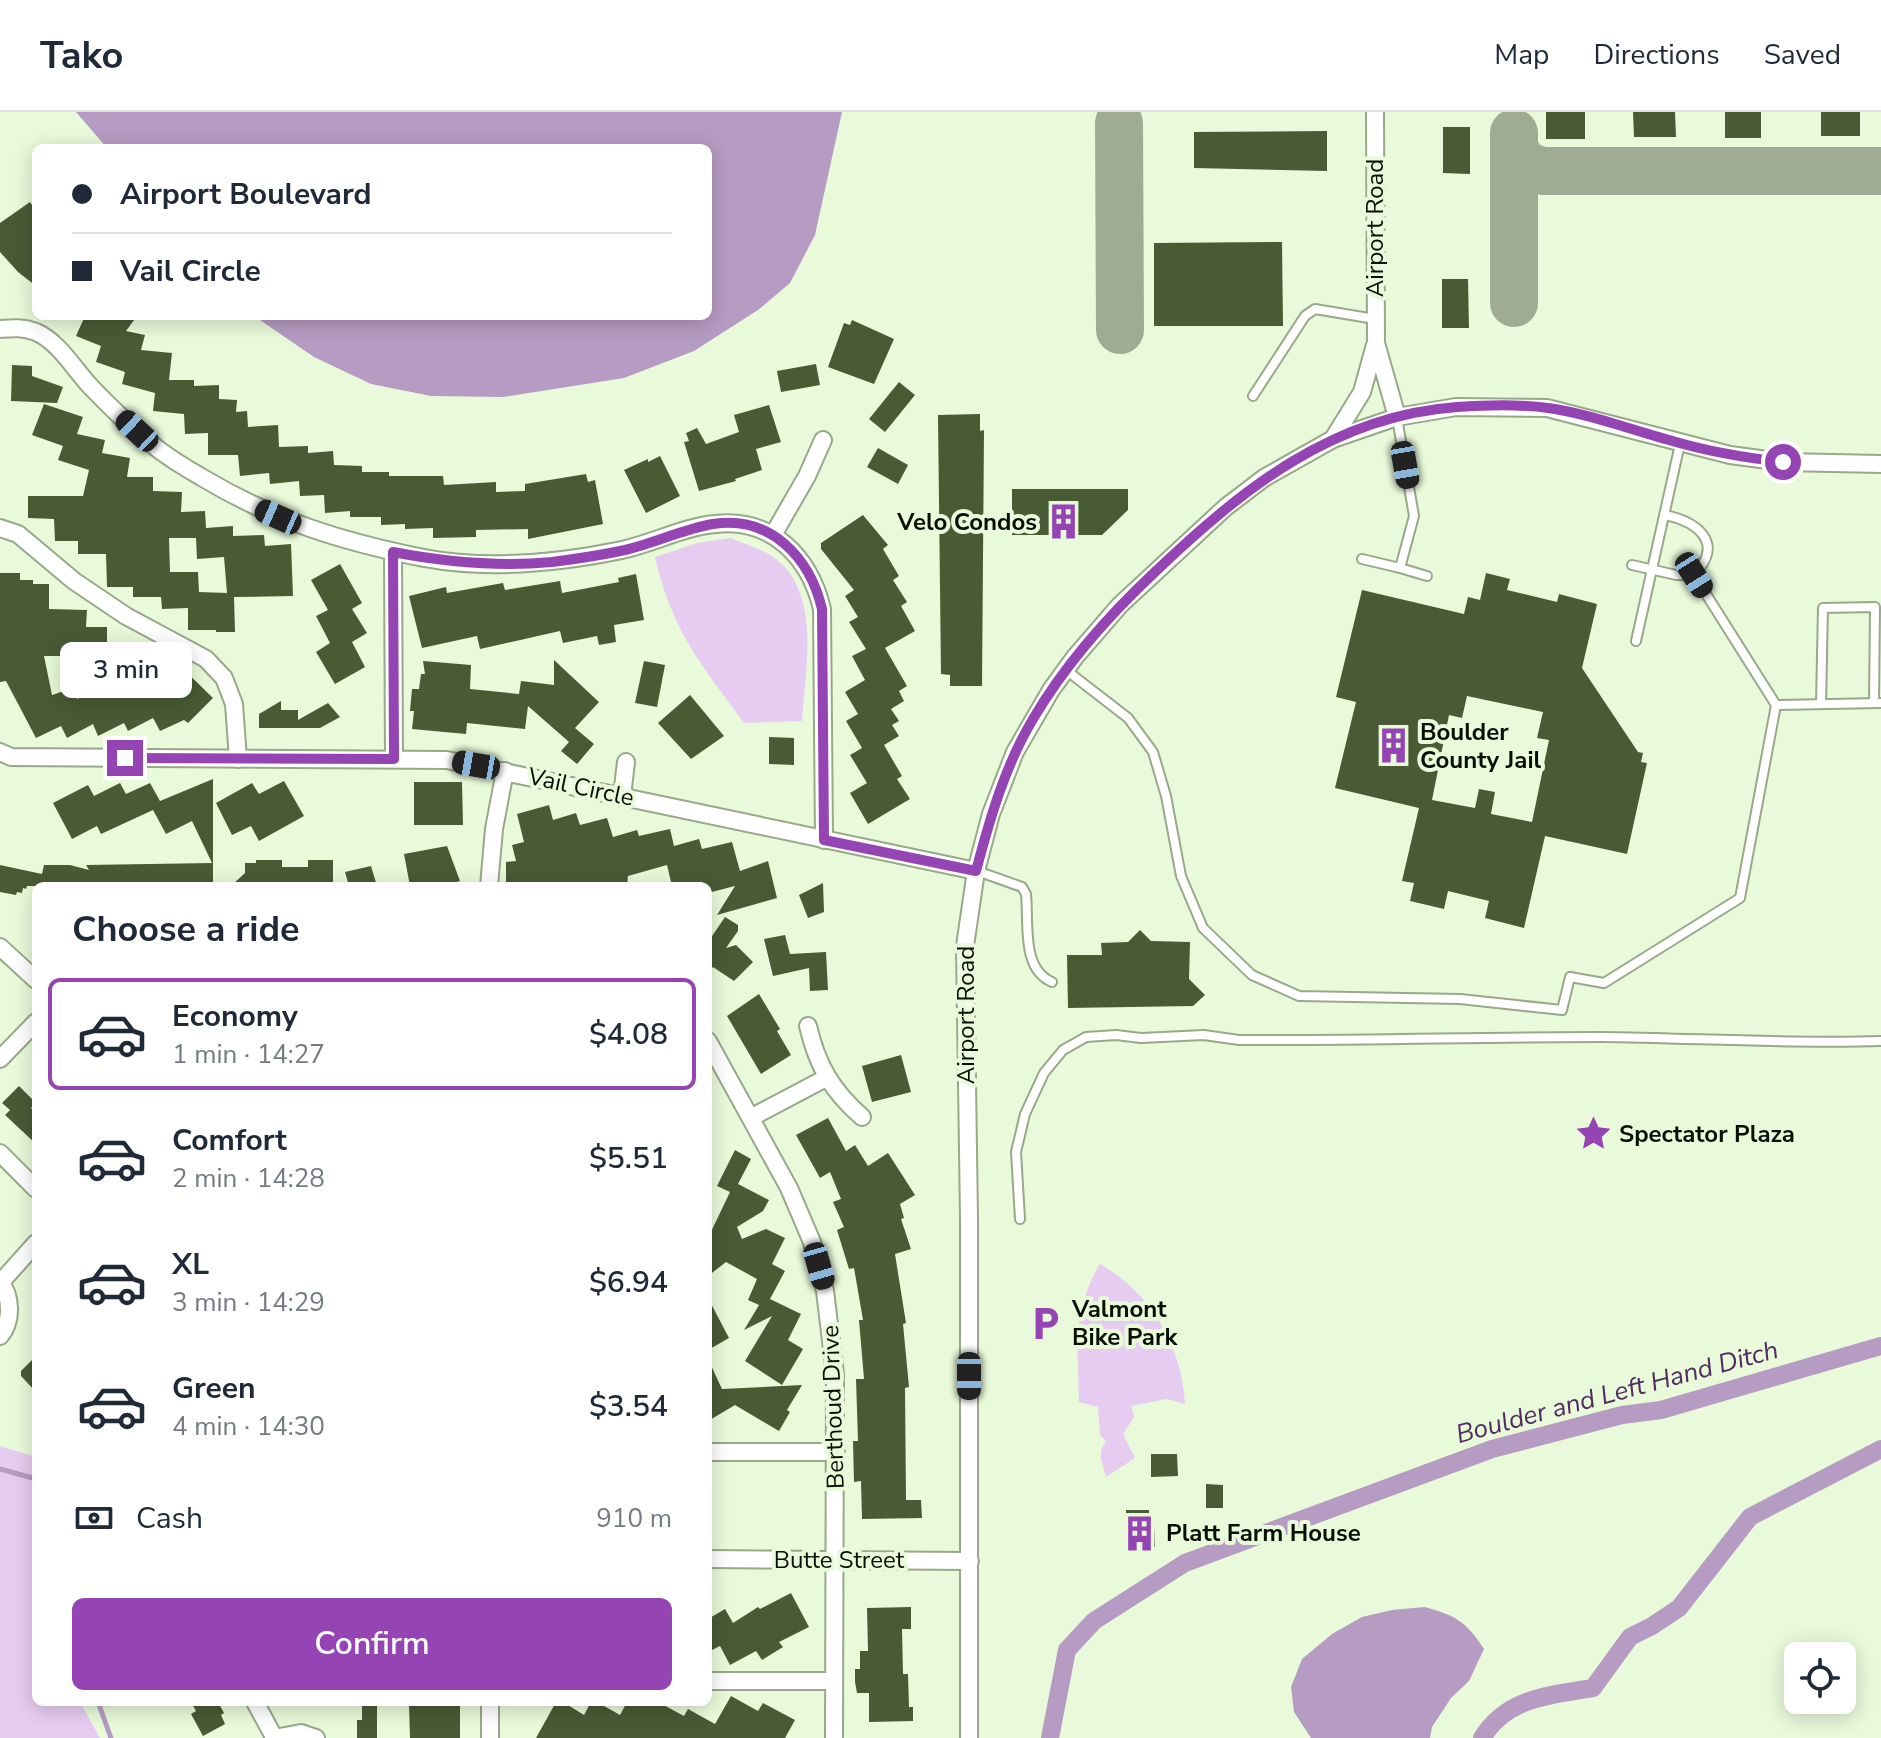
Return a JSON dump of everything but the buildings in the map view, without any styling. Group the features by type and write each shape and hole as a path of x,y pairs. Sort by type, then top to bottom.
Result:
{"street":[{"name":"Airport Road","path":"969,1738 969,1218 964,1010 965,946 976,871 991,814 1015,752 1066,669 1120,605 1226,507 1264,478 1333,439 1397,417 1376,343 1375,112"},
{"path":"0,329 18,327 37,333 55,345 92,388 155,447 238,499 298,526 351,543 478,563 552,562 624,550 717,523 748,526 773,535 790,547 805,565 817,586 822,609 824,840"},
{"name":"Airport Road","path":"1333,439 1362,392 1376,343"},
{"path":"1397,417 1456,407 1547,408 1730,455 1783,462 1881,464"},
{"path":"773,535 807,476 823,440"},
{"path":"0,528 18,534 74,581 126,616 206,659 224,678 234,704 238,759"},
{"path":"393,552 394,759"},
{"name":"Vail Circle","path":"0,752 11,757 447,760 976,871"},
{"path":"622,796 626,762"},
{"path":"489,882 494,829 505,771"},
{"path":"0,947 32,976"},
{"path":"0,1059 32,1026"},
{"path":"808,1026 814,1053 826,1078 842,1099 862,1117"},
{"name":"Berthoud Drive","path":"712,1048 789,1188 812,1242 825,1291 835,1374 834,1738"},
{"path":"752,1117 826,1078"},
{"path":"0,1153 32,1185"},
{"path":"0,1336 9,1315 1,1281 32,1247"},
{"path":"712,1452 836,1452"},
{"name":"Butte Street","path":"712,1559 970,1561"},
{"path":"712,1681 834,1681"},
{"path":"257,1706 274,1737 301,1733 316,1738"},
{"path":"490,1706 490,1738"}],"lane":[{"path":"1253,396 1305,316 1315,309 1375,319"},
{"path":"1397,417 1414,516 1400,568"},
{"path":"1636,641 1680,444"},
{"path":"1632,565 1676,575 1694,575 1705,564 1708,548 1704,536 1686,520 1665,515"},
{"path":"1362,559 1427,576"},
{"path":"1066,669 1128,718 1153,752 1166,796 1181,876 1203,928 1252,975 1299,996 1460,999 1562,1010 1570,977 1604,983 1740,898 1776,705 1694,575"},
{"path":"1776,705 1878,703 1875,607 1823,608 1821,704"},
{"path":"976,871 1022,887 1026,894 1030,955 1035,970 1052,982"},
{"path":"1020,1219 1016,1152 1025,1114 1044,1073 1063,1050 1086,1037 1204,1035 1266,1040 1599,1037 1729,1042 1881,1041"}],"shaded area":[{"path":"76,112 842,112 815,235 790,283 758,310 694,351 624,378 503,397 431,396 371,384 314,357 260,320 712,320 712,144 104,144"},
{"path":"731,538 777,559 794,580 802,598 807,660 802,721 744,723 690,646 670,606 655,557 697,543"},
{"path":"1100,1264 1134,1290 1160,1323 1178,1362 1185,1404 1167,1399 1131,1406 1134,1417 1123,1434 1135,1458 1106,1477 1101,1455 1106,1441 1100,1435 1098,1407 1079,1402 1080,1315 1084,1298"},
{"path":"0,1446 32,1456 32,1706 82,1706 100,1738 0,1738"},
{"path":"1425,1607 1459,1621 1484,1649 1469,1681 1451,1698 1432,1727 1430,1738 1311,1738 1294,1712 1291,1687 1302,1659 1332,1634 1362,1617"}],"waterway":[{"name":"Boulder and Left Hand Ditch","path":"1050,1738 1067,1650 1094,1621 1185,1563 1492,1449 1622,1415 1661,1410 1881,1346"},
{"path":"1482,1738 1492,1724 1517,1706 1546,1696 1593,1688 1630,1637 1679,1608 1750,1517 1881,1449"},
{"path":"0,1469 32,1478"},
{"path":"99,1706 111,1738"}],"taxiway":[{"path":"1119,123 1120,330"},
{"path":"1514,133 1514,303"},
{"path":"1514,144 1524,162 1544,171 1881,171"}],"place":[{"name":"Velo Condos","path":"1063,522"},
{"name":"Boulder County Jail","path":"1394,746"},
{"name":"Spectator Plaza","path":"1593,1134"},
{"name":"Valmont Bike Park","path":"1046,1323"},
{"name":"Platt Farm House","path":"1140,1533"}],"route":[{"path":"125,758 394,759 393,552 478,563 552,562 624,550 717,523 736,524 773,535 790,547 817,586 822,609 824,840 976,871 991,814 1015,752 1051,690 1075,657 1120,605 1226,507 1264,478 1333,439 1397,417 1456,407 1547,408 1680,444 1783,462"}]}
